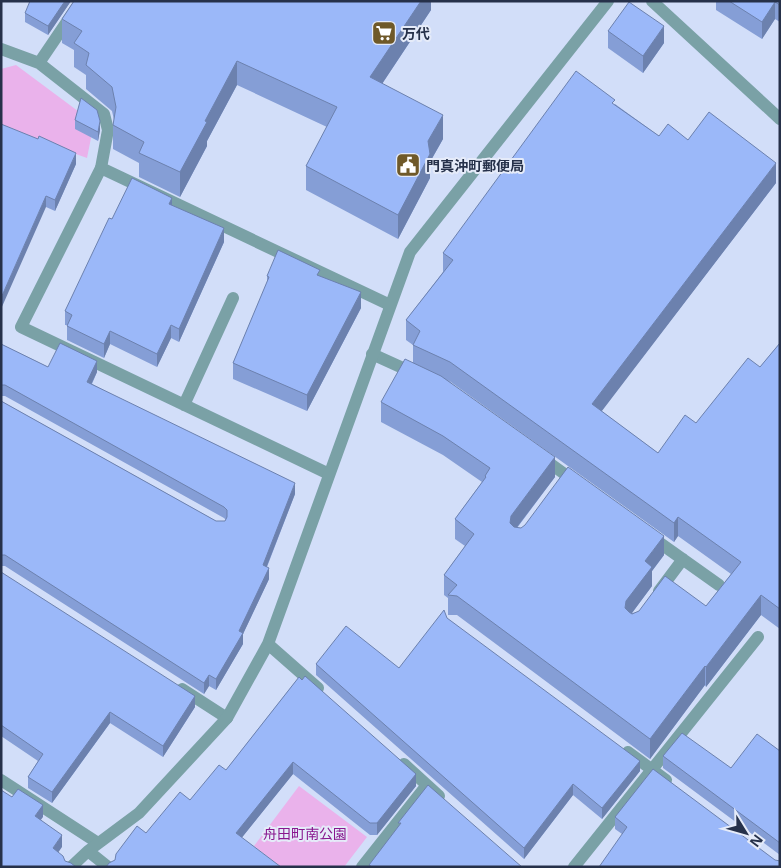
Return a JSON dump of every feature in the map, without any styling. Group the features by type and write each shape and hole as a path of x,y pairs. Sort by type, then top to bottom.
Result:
{"street":[{"path":"39,63 81,1"},
{"path":"71,867 93,847 139,813 227,718 268,644 410,252 608,1"},
{"path":"652,1 780,119"},
{"path":"1,49 39,63 104,114 108,130 101,168 21,327 329,474"},
{"path":"101,168 390,305"},
{"path":"184,405 233,298"},
{"path":"372,354 429,380"},
{"path":"534,452 563,478 589,492"},
{"path":"644,531 719,585"},
{"path":"650,603 683,559"},
{"path":"574,867 758,637"},
{"path":"268,644 326,695"},
{"path":"168,680 227,718"},
{"path":"619,746 674,786"},
{"path":"398,759 448,804"},
{"path":"1,780 93,847 108,867"},
{"path":"362,867 427,785"}],"green space":[{"path":"16,65 94,123 87,158 1,127 1,69"},
{"name":"舟田町南公園","path":"299,786 367,837 344,867 281,867 254,846"}],"building":[{"path":"30,1 65,1 48,26 25,13"},
{"path":"74,1 421,1 370,77 443,115 428,141 430,154 398,215 306,166 337,107 237,61 180,172 139,153 144,142 113,125 116,107 112,87 86,65 89,53 74,43 82,31 62,19"},
{"path":"729,1 780,1 780,5 775,2 762,22"},
{"path":"629,2 664,26 643,56 608,31"},
{"path":"576,71 615,100 612,103 659,136 668,124 688,140 709,112 776,163 592,404 658,453 685,415 696,423 748,358 760,367 780,343 780,609 761,595 650,739 457,596 448,595 457,585 444,575 474,534 455,519 486,477 490,468 443,436 381,402 405,359 441,376 555,457 511,516 510,523 514,527 521,528 525,525 568,467 664,536 645,561 652,567 626,601 625,608 632,614 639,611 665,576 706,606 741,562 678,517 674,523 450,362 413,345 420,331 406,320 453,260 443,253"},
{"path":"81,98 97,110 100,121 98,132 75,120"},
{"path":"1,124 38,139 39,136 76,153 55,200 46,196 1,298"},
{"path":"132,178 172,198 169,204 224,228 179,329 171,325 157,354 110,331 104,344 67,326 72,315 65,311 109,218 112,219"},
{"path":"278,250 320,270 317,275 361,292 307,395 233,363 269,277 267,276"},
{"path":"60,343 97,361 87,382 295,483 263,565 269,568 239,631 243,633 216,679 209,675 204,683 5,555 1,555 1,401 216,521 225,521 227,517 227,510 224,507 5,385 1,385 1,344 48,367"},
{"path":"1,572 195,696 163,746 110,712 52,792 28,777 43,754 1,725"},
{"path":"444,610 447,618 640,761 602,808 573,784 524,848 316,664 346,626 399,668"},
{"path":"305,676 416,774 377,823 370,823 293,762 236,833 281,867 106,867 115,860 116,854 137,826 146,833 180,792 190,800 219,765 226,770 299,677 302,680"},
{"path":"682,733 731,768 757,734 780,751 780,843 663,756"},
{"path":"653,769 775,860 780,861 780,867 599,867 627,827 615,817"},
{"path":"428,785 522,867 372,867 369,865 401,823 398,823"},
{"path":"18,789 43,805 35,816 62,835 53,848 63,856 65,861 76,867 1,867 1,790 12,797"}],"place":[{"name":"万代","path":"384,33"},
{"name":"門真沖町郵便局","path":"408,165"}]}
